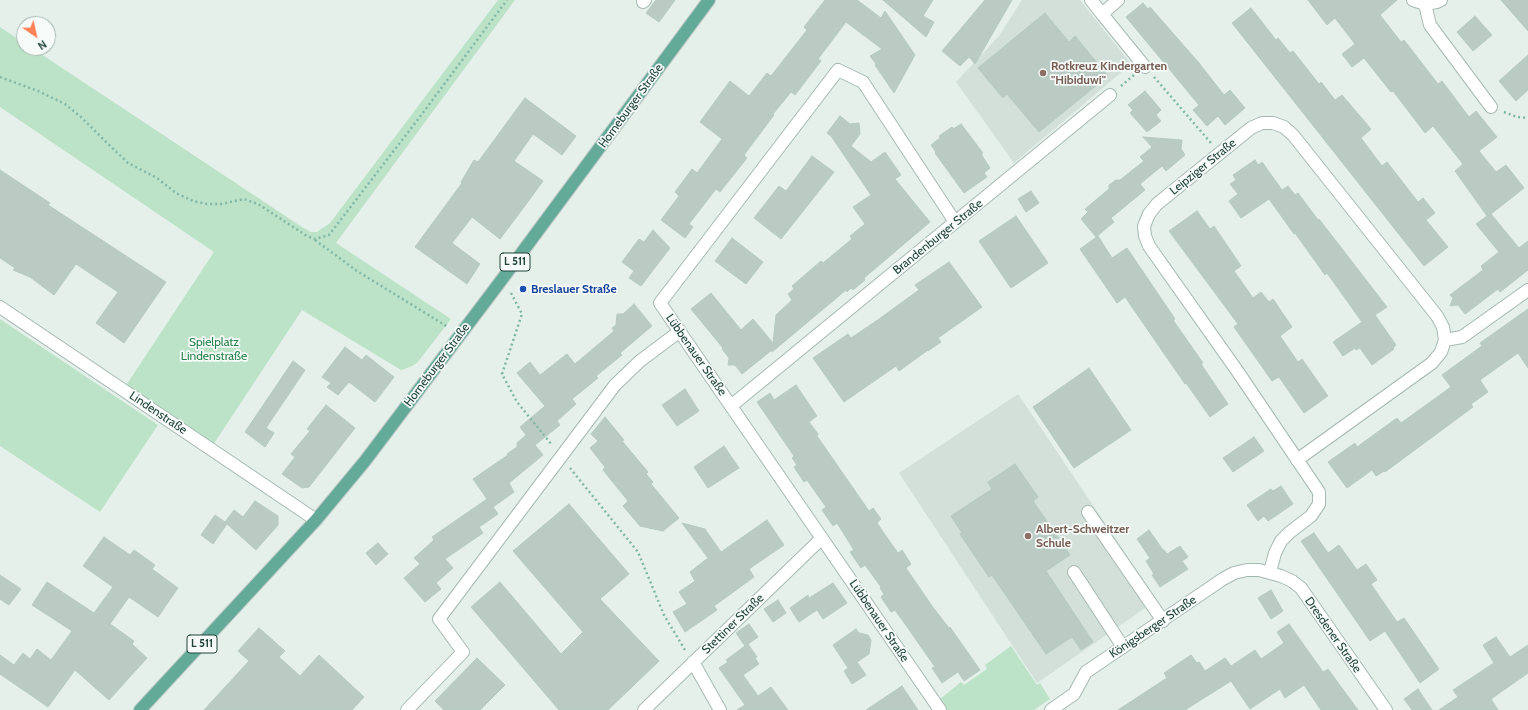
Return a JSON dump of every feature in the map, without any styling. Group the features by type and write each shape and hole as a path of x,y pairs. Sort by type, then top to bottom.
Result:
{"main road":[{"name":"Horneburger Straße","path":"140,710 316,520 365,461 709,0"}],"street":[{"path":"1091,0 1145,67"},
{"path":"1102,14 1118,0"},
{"path":"1413,0 1424,4 1441,0"},
{"path":"1424,4 1430,25 1491,107"},
{"name":"Lübbenauer Straße","path":"940,710 660,303 838,70 863,82 955,222"},
{"name":"Brandenburger Straße","path":"731,406 1110,95"},
{"name":"Leipziger Straße","path":"1270,572 1275,553 1281,541 1311,516 1319,504 1319,492 1150,246 1145,236 1144,226 1149,214 1219,153 1251,128 1262,123 1273,123 1284,127 1293,135 1437,316 1443,327 1445,340"},
{"path":"1297,460 1432,363 1441,352 1445,340 1462,337 1528,290"},
{"name":"Lindenstraße","path":"0,307 316,520"},
{"path":"407,710 463,652 439,619 560,456 616,385 640,361 680,332"},
{"path":"1088,512 1163,621"},
{"name":"Stettiner Straße","path":"644,710 822,538"},
{"name":"Königsberger Straße","path":"1051,710 1074,694 1086,672 1163,621 1222,579 1234,573 1247,570 1270,572"},
{"path":"1074,572 1123,647"},
{"name":"Dresdener Straße","path":"1270,572 1292,581 1301,588 1386,710"},
{"path":"693,662 720,710"}],"path":[{"path":"315,240 330,235 507,0"},
{"path":"1110,95 1145,67 1219,153"},
{"path":"0,77 38,91 65,104 128,163 157,178 176,193 193,201 206,204 221,204 244,199 258,204 315,240 357,272 460,334"},
{"path":"1491,107 1517,117 1528,118"},
{"path":"503,278 522,314 502,374 517,402 638,552 664,615 693,662"}],"shaded area":[{"name":"Rotkreuz Kindergarten \"Hibiduwi\"","path":"1022,0 1080,0 1131,64 1014,163 956,82 999,36"},
{"name":"Albert-Schweitzer Schule","path":"1018,394 1157,600 1037,683 899,473"}],"green space":[{"name":"Spielplatz Lindenstraße","path":"498,0 515,0 336,243 451,319 417,363 401,370 302,310 213,445 125,387 214,252 0,107 0,27 16,38 16,56 44,56 302,227 311,232 317,232 330,223"},
{"path":"0,319 158,425 100,512 0,446"},
{"path":"1011,646 1037,685 1040,683 1050,699 1034,710 947,710 940,699 961,682 964,685 987,669 985,665"}],"building":[{"path":"656,0 675,0 659,22 646,13"},
{"path":"825,0 857,0 881,18 885,11 915,55 894,93 870,56 882,49 846,22 818,59 821,61 795,95 791,92 773,114 774,115 744,155 747,158 720,192 716,189 689,224 693,227 685,238 661,220 679,196 675,192 692,169 697,173 722,139 700,122 730,81 749,96 767,73 771,76 807,30 804,27"},
{"path":"883,0 933,0 923,16 934,22 926,37"},
{"path":"985,0 1012,0 975,64 969,57 960,66 942,51"},
{"path":"1308,0 1397,0 1380,15 1401,42 1404,40 1438,84 1442,81 1469,117 1476,111 1497,137 1479,151 1496,172 1506,165 1524,188 1491,214 1519,248 1528,241 1528,270 1500,292 1498,289 1465,314 1458,305 1450,306 1453,298 1450,295 1483,270 1481,266 1499,252 1476,224 1487,216 1455,171 1463,164 1433,126 1425,133 1393,91 1391,92 1364,58 1352,67 1342,54 1355,44 1335,18 1327,25"},
{"path":"1501,0 1528,0 1528,31"},
{"path":"1143,3 1148,9 1150,7 1199,63 1224,95 1230,90 1245,108 1225,125 1218,116 1207,126 1193,110 1199,105 1126,17"},
{"path":"1251,8 1276,40 1278,38 1290,53 1293,51 1319,84 1321,82 1335,100 1342,95 1371,129 1361,138 1382,166 1387,162 1418,202 1423,198 1435,213 1426,220 1448,247 1424,266 1232,23"},
{"path":"1045,13 1069,42 1075,36 1108,76 1039,132 1007,94 1003,98 978,68"},
{"path":"1475,16 1492,35 1473,51 1457,32"},
{"path":"1528,55 1528,90 1516,101 1499,81"},
{"path":"1145,91 1161,110 1156,115 1161,121 1147,132 1130,113 1133,110 1128,105"},
{"path":"525,98 576,136 562,155 533,134 514,161 543,181 530,199 500,239 472,217 452,243 480,264 467,284 415,247 462,183 461,182 474,160 478,162"},
{"path":"840,116 850,124 859,123 860,134 851,146 871,162 885,152 901,175 895,179 930,222 864,278 865,280 853,290 851,288 847,292 846,290 772,352 772,350 742,374 735,365 728,365 729,358 722,349 723,348 691,309 711,293 741,330 753,319 773,343 776,315 792,300 788,294 794,289 792,286 821,261 823,263 852,239 850,236 865,224 853,207 871,195 831,136 827,133"},
{"path":"961,124 983,153 981,154 990,168 984,173 987,177 964,193 935,153 936,152 931,145 940,138 939,136 952,127 953,129"},
{"path":"1143,137 1182,140 1181,149 1185,155 1166,171 1162,166 1140,184 1145,190 1111,218 1114,222 1096,237 1081,219 1088,212 1085,209 1109,189 1109,185 1116,180 1120,180 1144,161 1140,157 1152,147"},
{"path":"812,156 834,172 781,239 754,218 779,186 786,191"},
{"path":"1255,160 1258,165 1262,162 1282,190 1288,186 1295,195 1298,193 1387,307 1375,315 1396,345 1393,348 1394,349 1372,365 1360,348 1356,350 1355,348 1343,356 1333,342 1362,322 1327,273 1325,275 1269,199 1241,218 1229,201 1238,194 1230,184 1236,180 1233,175"},
{"path":"0,170 50,203 48,205 166,282 124,343 96,323 118,292 76,264 54,295 30,277 13,270 15,268 0,258"},
{"path":"1031,191 1039,203 1026,212 1018,199"},
{"path":"1197,211 1210,229 1214,226 1241,266 1234,271 1253,298 1261,292 1269,302 1273,299 1292,327 1280,336 1298,362 1302,359 1328,396 1304,413 1279,377 1272,381 1234,327 1238,324 1169,231"},
{"path":"1016,216 1048,263 1011,288 979,241"},
{"path":"653,230 670,248 641,286 629,278 634,271 622,262 639,239 644,242"},
{"path":"1098,236 1112,258 1127,248 1175,319 1173,320 1203,363 1201,364 1228,404 1210,417 1186,383 1185,384 1125,297 1117,303 1080,249"},
{"path":"732,238 763,262 746,284 715,261"},
{"path":"949,262 982,307 938,338 941,342 899,371 896,366 844,402 813,358 848,334 851,338 879,319 919,290 915,285"},
{"path":"634,304 652,326 620,353 622,355 596,376 598,378 572,399 576,404 557,421 560,425 535,445 543,455 509,483 514,492 493,507 498,514 479,527 483,533 445,559 453,568 436,583 441,589 425,602 404,578 420,564 414,558 434,540 432,537 487,499 473,479 517,447 517,443 526,435 520,427 545,406 517,373 530,362 540,375 567,354 575,364 614,331 612,328 616,325 617,314 623,314"},
{"path":"1528,309 1528,368 1518,353 1480,380 1488,392 1471,404 1473,407 1385,472 1384,471 1376,476 1372,470 1347,488 1328,462 1355,443 1357,447 1397,418 1401,423 1451,387 1442,375 1482,346 1480,343"},
{"path":"345,347 362,360 366,355 394,377 375,402 349,382 338,395 327,387 331,383 322,377"},
{"path":"293,361 305,370 266,428 274,433 265,447 245,432"},
{"path":"1089,368 1131,430 1074,468 1033,407"},
{"path":"796,385 817,416 809,422 818,434 817,436 869,511 873,508 881,519 877,523 898,553 902,550 911,564 906,568 932,606 949,628 950,627 980,670 964,681 958,672 942,683 932,668 935,667 905,624 895,610 891,612 881,597 884,594 880,588 881,587 865,565 861,568 850,552 854,550 837,523 833,526 822,510 826,507 807,480 804,482 794,467 797,465 792,458 794,456 757,402 770,393 774,400"},
{"path":"685,389 699,411 677,426 662,405"},
{"path":"326,405 355,428 309,487 302,488 282,474 295,457 291,454 310,431 307,429"},
{"path":"605,417 624,440 622,441 648,472 646,474 653,482 651,484 679,518 663,531 640,526 623,506 628,501 603,470 605,467 590,448 598,441 591,434"},
{"path":"1254,437 1264,451 1233,472 1223,458"},
{"path":"724,446 739,468 708,488 694,467"},
{"path":"1015,464 1038,497 1033,501 1070,555 1046,571 1093,642 1081,650 1072,637 1046,654 992,575 989,577 960,534 962,533 951,516 992,489 988,482"},
{"path":"1281,486 1293,504 1268,521 1264,516 1258,521 1247,505 1271,489 1273,491"},
{"path":"255,501 278,516 278,525 256,550 227,524 213,544 201,535 215,515 225,522 234,510 243,517"},
{"path":"569,504 629,574 600,599 659,661 608,710 559,710 471,607 500,582 561,654 583,632 513,551"},
{"path":"767,520 784,545 749,569 754,577 714,606 717,610 685,632 673,612 687,604 679,592 695,581 690,572 708,558 682,523 705,529 721,552"},
{"path":"1149,530 1167,554 1180,546 1188,557 1182,561 1188,569 1160,587 1152,575 1154,574 1146,561 1150,558 1137,539"},
{"path":"1314,533 1328,553 1339,545 1357,570 1366,564 1377,580 1371,584 1397,622 1404,618 1439,669 1420,683 1385,631 1370,641 1301,541"},
{"path":"104,537 130,555 134,550 155,565 152,569 178,588 158,617 129,597 110,624 134,641 132,644 147,658 109,700 75,670 48,707 0,674 0,655 14,665 23,653 30,659 37,649 51,660 72,631 32,605 47,582 94,613 113,587 83,566"},
{"path":"378,543 388,554 376,565 366,553"},
{"path":"0,575 21,589 9,605 0,599"},
{"path":"833,583 847,603 823,619 817,610 799,622 790,608 808,595 809,598"},
{"path":"1271,590 1283,611 1271,619 1258,598"},
{"path":"778,600 786,613 773,622 764,609"},
{"path":"749,624 758,637 748,644 757,657 755,658 759,664 743,675 758,696 771,687 788,710 737,710 745,705 719,668 728,662 726,660 745,646 736,633"},
{"path":"1289,624 1323,672 1328,669 1358,710 1321,710 1304,685 1285,698 1280,689 1250,709 1231,681 1185,710 1118,710 1167,678 1164,673 1191,655 1197,663 1199,662 1205,671 1225,658 1231,666 1255,650 1261,659 1284,643 1277,632"},
{"path":"259,628 285,651 279,657 300,676 319,655 364,697 352,710 204,710 249,661 238,651"},
{"path":"856,629 859,633 868,635 871,640 869,654 857,662 866,675 852,684 844,671 848,668 833,645"},
{"path":"1496,637 1510,657 1528,645 1528,673 1491,699 1498,710 1439,710 1458,697 1453,690 1494,663 1483,645"},
{"path":"477,658 505,685 480,710 444,710 435,701"},
{"path":"902,686 918,710 866,710"},
{"path":"1418,689 1432,710 1412,710 1404,699"}],"place":[{"name":"Rotkreuz Kindergarten \"Hibiduwi\"","path":"1043,73"},
{"name":"Breslauer Straße","path":"523,289"},
{"name":"Albert-Schweitzer Schule","path":"1028,536"}]}
